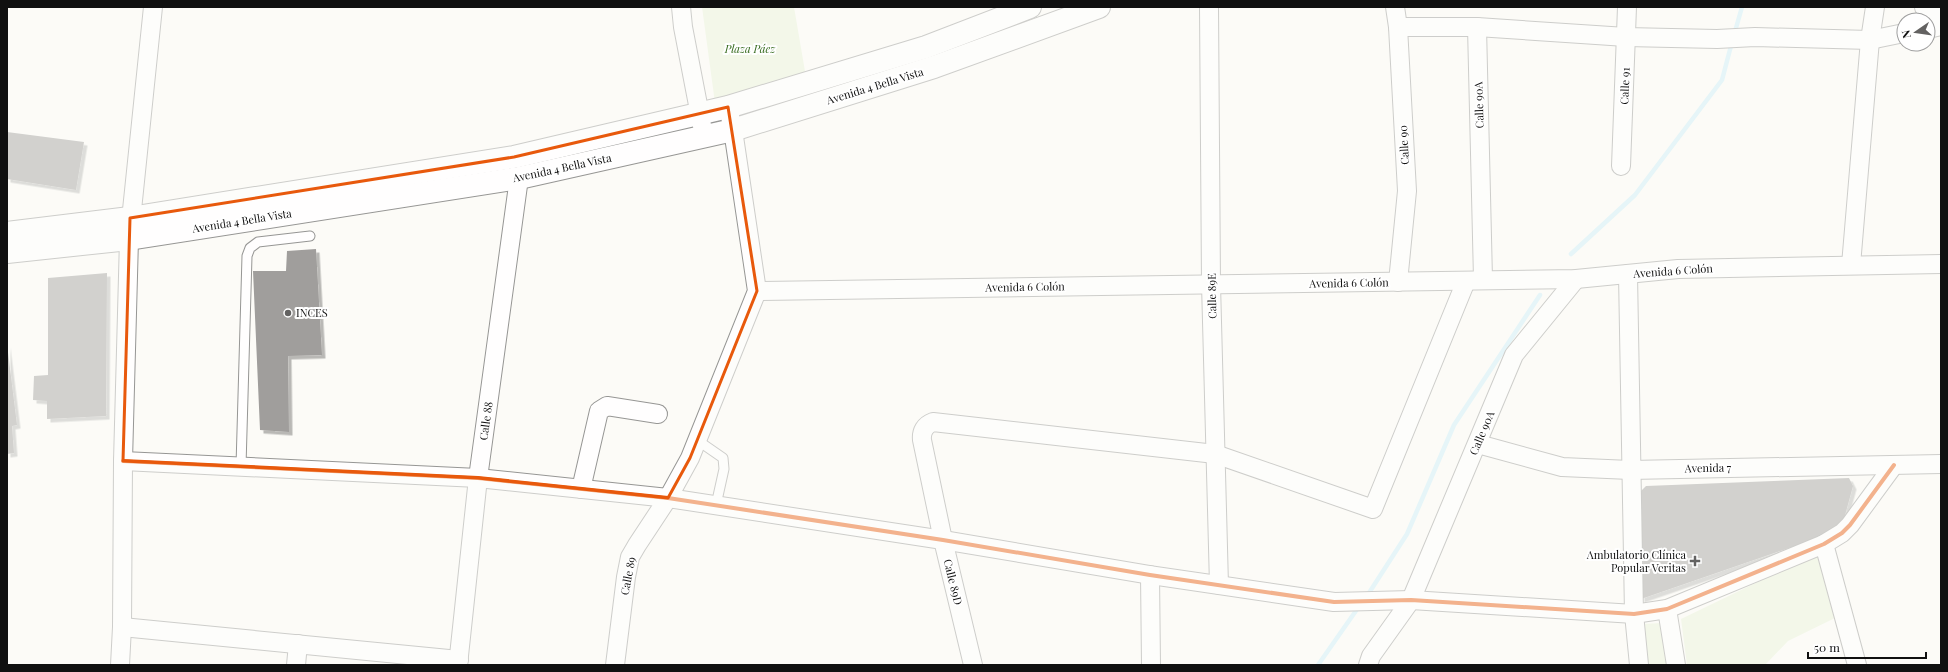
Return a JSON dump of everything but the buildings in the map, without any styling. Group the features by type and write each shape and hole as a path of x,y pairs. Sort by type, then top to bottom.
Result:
{"street":[{"path":"120,665 122,627 123,461 129,228 153,7"},
{"path":"681,7 683,27 704,136"},
{"name":"Avenida 4 Bella Vista","path":"7,252 514,157 700,114 728,107 926,47 1030,7"},
{"name":"Avenida 4 Bella Vista","path":"7,233 129,228 519,178 733,130 934,68 1099,7"},
{"name":"Calle 89E","path":"1209,7 1211,284 1219,585"},
{"name":"Calle 90","path":"1395,7 1398,27 1407,191 1398,282"},
{"name":"Calle 91","path":"1622,166 1627,7"},
{"path":"1851,266 1870,40 1875,7"},
{"path":"1926,7 1941,13"},
{"path":"1398,27 1477,27 1626,37 1718,39 1755,36 1870,40 1896,35"},
{"name":"Calle 90A","path":"1477,27 1483,279"},
{"path":"728,107 733,130 757,291"},
{"name":"Calle 88","path":"458,663 478,478 519,178"},
{"name":"Avenida 6 Colón","path":"757,291 1466,281 1483,279 1576,279 1678,269 1941,264"},
{"path":"1628,274 1630,470 1634,614 1639,665"},
{"name":"Calle 90A","path":"1368,665 1371,656 1411,600 1478,444 1514,354 1576,279"},
{"path":"1215,454 1373,509 1466,281"},
{"name":"Calle 89","path":"616,665 626,577 630,557 636,545 668,498 697,440 757,291"},
{"path":"581,489 599,411 607,406 658,414"},
{"name":"Calle 89D","path":"973,665 943,540 922,440 924,428 928,424 933,422 1215,454"},
{"name":"Avenida 7","path":"1478,444 1562,468 1630,470 1941,464"},
{"path":"123,461 478,478 668,498 943,540 1150,575 1334,602 1411,600 1634,614 1667,609 1824,544 1850,525 1894,465"},
{"path":"1824,544 1857,665"},
{"path":"1150,575 1150,665"},
{"path":"1667,609 1676,665"},
{"path":"122,627 298,644 458,663"},
{"path":"296,665 298,644"}],"lane":[{"path":"242,466 247,256 250,248 258,242 310,236"},
{"path":"697,440 723,458 724,469 716,505"}],"highlighted area":[{"path":"728,107 757,291 690,458 668,498 478,478 123,461 130,218 514,157"}],"green space":[{"name":"Plaza Páez","path":"702,7 794,7 807,83 715,103"},
{"path":"1820,552 1835,618 1788,641 1765,665 1687,665 1681,619"},
{"path":"1662,623 1668,665 1646,665 1641,624"}],"waterway":[{"path":"1734,35 1742,7"},
{"path":"1571,254 1635,195 1722,80 1732,42"},
{"path":"1367,596 1407,534 1454,425 1540,295"},
{"path":"1318,665 1360,605"}],"cycle path":[{"path":"123,461 478,478 668,498 943,540 1150,575 1334,602 1411,600 1634,614 1667,609 1824,544 1842,533 1850,525 1894,465"}],"place":[{"name":"INCES","path":"288,313"},
{"name":"Ambulatorio Clínica Popular Veritas","path":"1695,561"}]}
